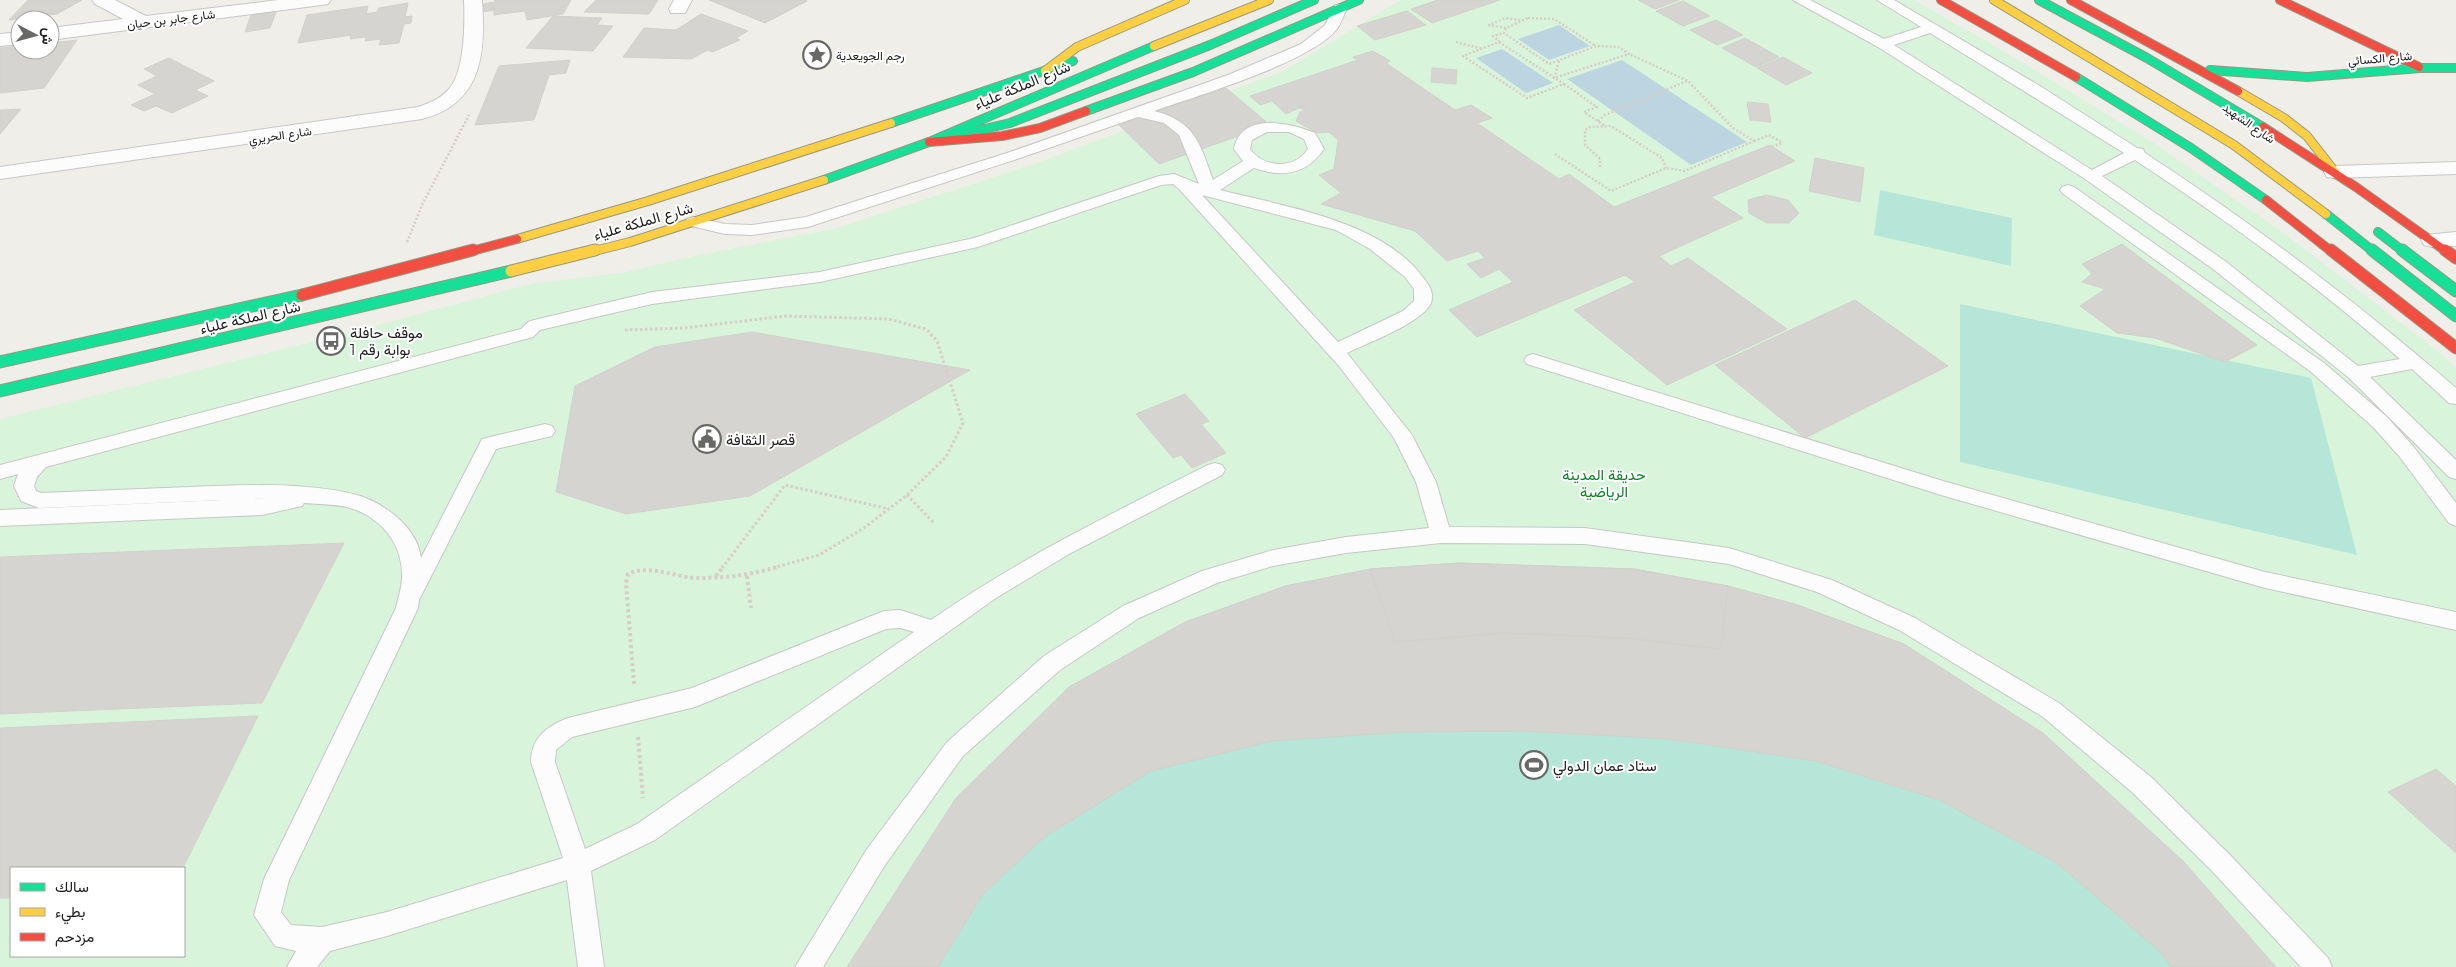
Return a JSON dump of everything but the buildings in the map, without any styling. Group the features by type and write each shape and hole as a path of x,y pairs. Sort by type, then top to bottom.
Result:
{"main road":[{"path":"1045,72 1077,46 1185,0"},
{"name":"شارع الملكة علياء","path":"0,391 630,242 848,172 929,142 1106,65 1269,0"},
{"path":"929,142 1010,123 1210,45 1314,0"},
{"path":"929,142 1002,136 1040,128 1193,72 1359,0"},
{"path":"1941,0 2124,106 2192,148 2286,214 2456,348"},
{"path":"1994,0 2234,145 2356,236 2456,316"},
{"path":"2011,0 2070,32"},
{"name":"شارع الشهيد","path":"2039,0 2238,110 2335,172 2456,258"},
{"path":"2071,0 2201,69 2284,118 2306,136 2335,172"},
{"path":"2280,0 2420,68"},
{"name":"شارع الملكة علياء","path":"0,362 166,327 396,271 635,206 1045,72 1099,50"},
{"name":"شارع الكسائي","path":"2201,69 2307,78 2420,68 2456,68"},
{"name":"شارع الكسائي","path":"2283,88 2293,82 2307,78"},
{"path":"2278,101 2284,118"},
{"path":"2367,224 2456,291"}],"street":[{"path":"101,0 144,23"},
{"name":"شارع جابر بن حيان","path":"60,33 322,0"},
{"name":"شارع الحريري","path":"0,174 422,114 450,102 461,89 469,74 473,0"},
{"path":"2335,172 2456,168"},
{"path":"2432,240 2456,239"}],"lane":[{"path":"1800,0 1883,44 2090,176 2219,265 2356,373 2456,472"},
{"path":"1884,0 2138,152 2273,246 2344,301 2417,362 2456,398"},
{"path":"693,222 725,229 752,230 808,222 1015,155 1233,78 1306,47 1331,27 1340,8"},
{"path":"1883,44 1932,28"},
{"path":"1136,112 1152,114 1170,121 1185,132 1209,190"},
{"path":"2090,176 2138,152"},
{"path":"1209,190 1252,162"},
{"path":"0,472 526,333 534,326 652,298 829,275 978,242 1164,179 1174,178 1184,185 1335,351 1402,435 1426,482 1441,534"},
{"path":"1184,185 1209,190 1342,227 1376,245 1418,280 1424,295 1416,310 1335,351"},
{"path":"2068,190 2317,367 2350,394 2380,422 2406,451 2456,518"},
{"path":"1533,360 1941,488 2236,572 2456,621"},
{"path":"2356,373 2417,362"},
{"path":"545,431 489,444 407,608 276,879 267,915 284,937 322,940 387,924 578,865 646,832 988,592 1062,548 1215,470"},
{"path":"39,462 28,474 24,486 28,496 39,501 267,491 349,500 377,511 397,528 410,551 413,578 407,608"},
{"path":"0,518 262,507 314,496"},
{"path":"808,967 876,857 955,749 1052,663 1131,612 1210,578 1273,558 1346,544 1441,534 1585,536 1729,556 1824,586 1907,624 2051,710 2142,785 2222,864 2319,967"},
{"path":"591,967 578,865 543,762 542,752 546,742 556,733 710,691 884,620 900,619 933,630"},
{"path":"300,967 322,940"}],"path":[{"path":"1523,20 1505,18 1489,25 1506,28 1528,18 1554,19 1596,46"},
{"path":"1504,33 1506,28"},
{"path":"1605,126 1584,112 1597,107 1500,43 1493,36 1504,33 1549,64 1596,46 1619,47 1629,54 1688,81 1733,128 1754,141"},
{"path":"1456,42 1483,49"},
{"path":"1500,43 1463,56 1527,98 1564,84"},
{"path":"1554,78 1629,54"},
{"path":"1554,78 1560,60"},
{"path":"1598,121 1605,115 1688,81"},
{"path":"396,271 422,205 469,114 461,89"},
{"path":"1600,167 1600,159 1588,149 1584,140 1585,130 1611,126 1662,158 1666,168"},
{"path":"1555,154 1611,191 1666,168 1685,171 1769,135 1783,143 1772,147"},
{"path":"620,330 684,328 786,316 889,319 926,329 937,341 963,423 946,457 907,495 864,528 819,555 747,576 695,578 644,569 633,570 628,574 626,583 646,832"},
{"path":"715,577 784,485 889,508"},
{"path":"907,495 934,523"},
{"path":"747,576 751,608"}],"green space":[{"name":"حديقة المدينة الرياضية","path":"1401,0 1914,0 2000,49 2149,140 2285,234 2439,352 2456,368 2456,967 0,967 0,419 360,330 534,283 622,273 704,254 834,229 1037,163 1285,70"},
{"path":"1880,190 2012,218 2011,266 1874,235"},
{"path":"1960,304 2311,378 2357,555 1960,462"},
{"name":"ستاد عمان الدولي","path":"1460,563 1633,569 1728,586 1795,604 1904,644 2043,733 2184,862 2276,967 847,967 956,798 1069,687 1185,622 1285,586 1370,569"}],"water":[{"path":"1559,25 1590,46 1549,60 1518,39"},
{"path":"1502,49 1553,83 1526,93 1476,58"},
{"path":"1622,60 1747,142 1691,165 1567,79"}],"traffic: fast":[{"path":"929,142 1010,123 1210,45 1314,0"},
{"path":"1086,111 1193,72 1359,0"},
{"path":"2039,0 2147,58 2263,127"},
{"path":"824,180 929,142 1154,46"},
{"path":"891,123 1073,61"},
{"path":"2210,70 2307,77 2420,68 2456,68"},
{"path":"2076,77 2191,148 2266,200"},
{"path":"2326,214 2456,316"},
{"path":"2378,232 2456,291"},
{"path":"0,391 511,271"},
{"path":"0,362 302,295"}],"traffic: slow":[{"path":"1045,71 1077,47 1185,0"},
{"path":"1154,46 1269,0"},
{"path":"1994,0 2234,145 2326,214"},
{"path":"2238,91 2284,118 2307,136 2335,172"},
{"path":"517,239 648,201 891,123"},
{"path":"511,271 630,242 824,180"}],"traffic: jam":[{"path":"1941,0 2076,77"},
{"path":"2071,0 2238,91"},
{"path":"2280,0 2419,67"},
{"path":"929,142 1002,136 1040,128 1086,111"},
{"path":"2263,127 2356,187 2456,258"},
{"path":"2266,200 2456,348"},
{"path":"302,295 517,239"}],"place":[{"name":"رجم الجويعدية","path":"817,55"},
{"name":"موقف حافلة بوابة رقم 1","path":"331,341"},
{"name":"قصر الثقافة","path":"707,439"},
{"name":"ستاد عمان الدولي","path":"1534,765"}]}
